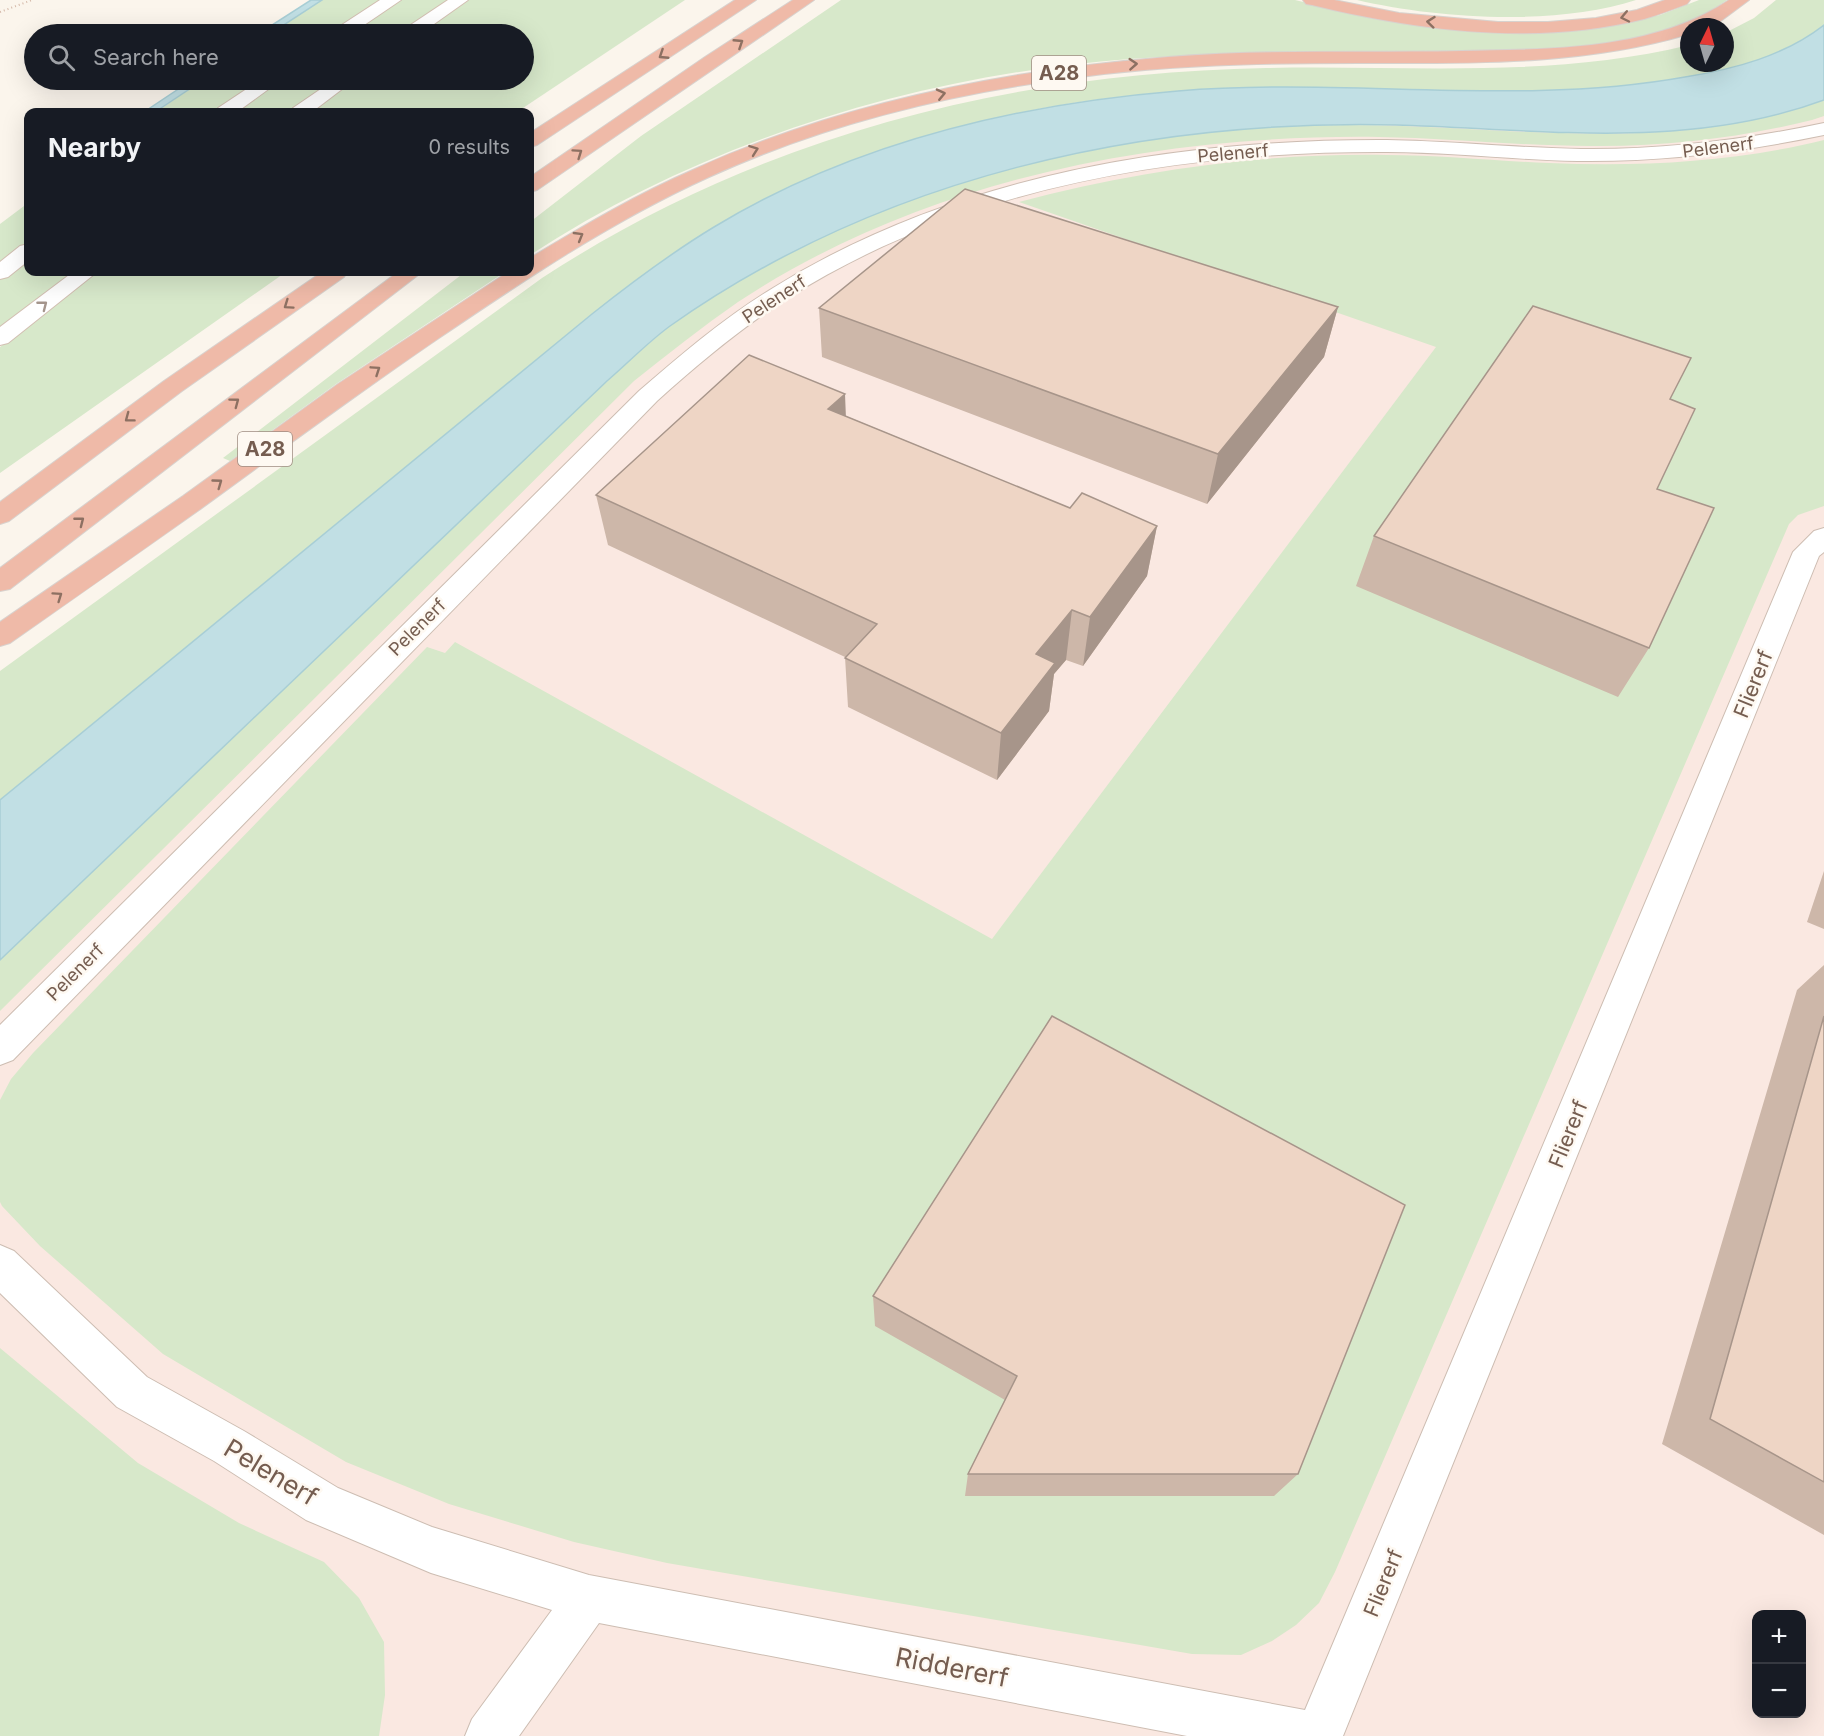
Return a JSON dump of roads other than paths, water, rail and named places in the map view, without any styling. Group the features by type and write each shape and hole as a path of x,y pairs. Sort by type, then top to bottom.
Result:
{"highway":[{"path":"534,138 747,0"},
{"path":"534,183 711,61 805,0"},
{"path":"1312,0 1413,21 1488,27 1524,27 1571,25 1624,17 1681,0"},
{"name":"A28","path":"1713,18 1740,0"},
{"name":"A28","path":"534,265 629,207 738,156 848,118 953,91 1071,71 1130,64 1269,58 1531,55 1634,43 1680,31"},
{"path":"0,515 172,386 330,276"},
{"name":"A28","path":"0,582 215,417 406,276"},
{"name":"A28","path":"0,636 182,509 347,389 516,276"}],"street":[{"path":"355,24 392,0"},
{"path":"424,24 459,0"},
{"path":"231,108 257,90"},
{"path":"306,108 331,90"},
{"name":"Pelenerf","path":"0,1049 648,396 698,352 757,309 803,279 853,253 904,231 1010,193 1118,168 1189,157 1271,149 1371,146 1437,147 1545,154 1648,154 1745,145 1824,129"},
{"path":"0,272 24,254"},
{"path":"0,338 81,276"},
{"name":"Fliererf","path":"1317,1736 1807,552 1824,537"},
{"name":"Pelenerf","path":"0,1265 132,1392 229,1446 322,1504 431,1550 589,1598"},
{"path":"489,1736 589,1598"},
{"name":"Riddererf","path":"589,1598 1317,1736"}],"water":[{"path":"311,0 322,0 285,24 274,24"},
{"path":"1824,25 1824,100 1772,116 1719,126 1612,133 1396,125 1301,126 1205,133 1110,147 1017,167 925,195 837,231 751,274 670,326 607,381 0,960 0,800 607,302 682,247 767,198 822,172 879,150 938,132 1057,106 1178,91 1241,88 1496,91 1622,86 1711,72 1734,72 1734,67 1776,53 1809,36"},
{"path":"177,90 188,90 161,108 150,108"}]}
